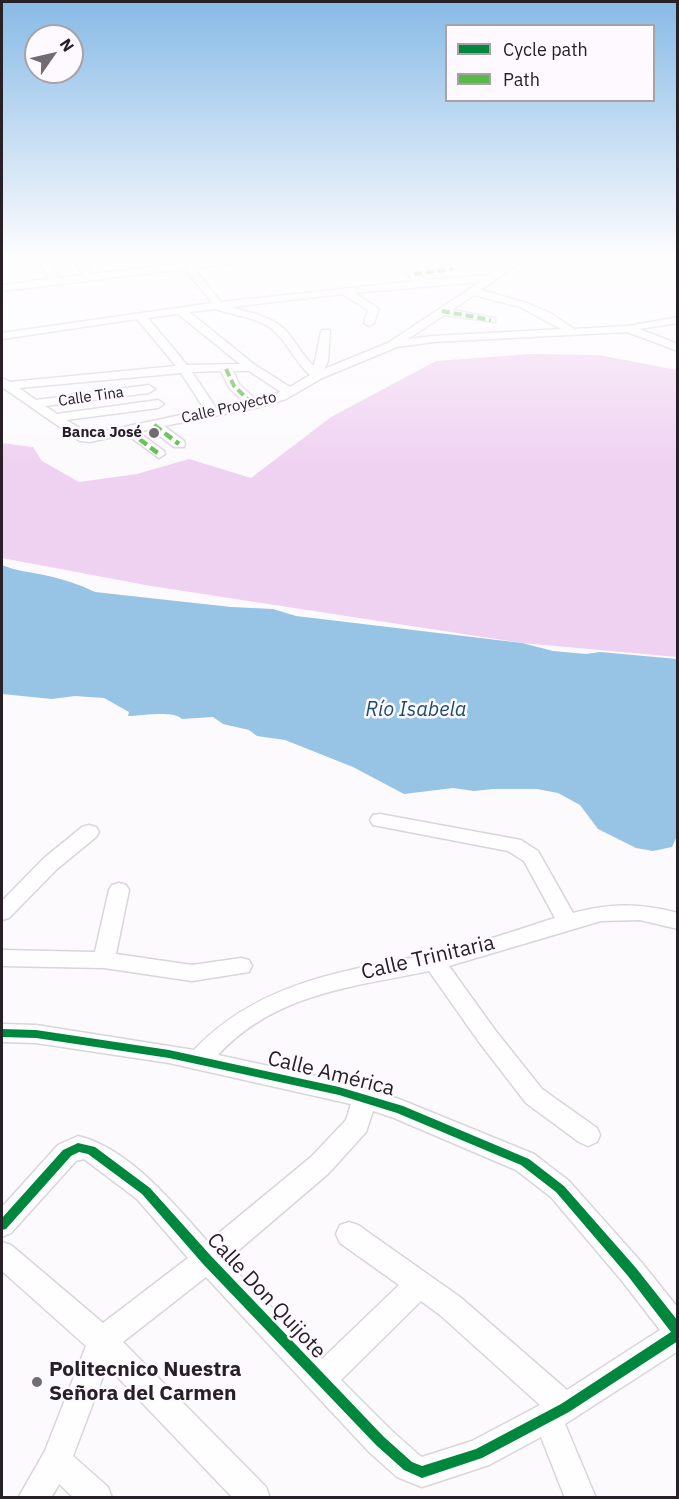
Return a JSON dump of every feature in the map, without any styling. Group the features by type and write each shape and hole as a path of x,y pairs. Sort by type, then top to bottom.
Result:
{"street":[{"path":"2,336 54,329"},
{"path":"151,329 184,369 213,413"},
{"path":"203,329 251,367 290,392"},
{"path":"277,329 302,362 317,375 322,361 326,332"},
{"name":"Calle Proyecto","path":"53,418 84,438 95,438 253,404 290,392 317,375 392,345 416,329"},
{"path":"568,329 572,332"},
{"path":"392,345 434,339 628,329 678,348"},
{"path":"4,384 184,369 251,367"},
{"path":"226,369 234,386 253,404"},
{"path":"139,373 171,421"},
{"path":"4,384 53,418 158,404"},
{"name":"Calle Tina","path":"33,404 149,389"},
{"path":"154,425 179,444"},
{"path":"129,430 159,454"},
{"path":"380,820 514,845 524,850 531,856 549,893 567,921"},
{"path":"2,913 50,864 89,832"},
{"path":"104,960 119,890"},
{"name":"Calle Trinitaria","path":"198,1060 213,1043 267,1007 304,990 346,977 434,962 567,921 601,913 625,910 651,913 678,921"},
{"path":"2,958 104,960 192,973 241,966"},
{"path":"434,962 534,1096 588,1135"},
{"name":"Calle América","path":"2,1033 36,1034 198,1060 339,1091 399,1109 514,1158 543,1175 560,1189 632,1272 678,1332"},
{"path":"33,1497 56,1461 102,1341 207,1260 320,1165 357,1125 364,1099"},
{"name":"Calle Don Quijote","path":"2,1225 67,1153 78,1148 91,1150 146,1191 207,1260 321,1380 408,1467 422,1472 438,1469 478,1454 557,1413"},
{"path":"349,1234 450,1306 557,1413 581,1497"},
{"path":"2,1254 102,1341 255,1497"},
{"path":"321,1380 419,1284"},
{"path":"557,1413 678,1332"},
{"path":"56,1461 97,1497"}],"shaded area":[{"path":"530,354 599,355 677,370 677,657 522,643 151,586 2,558 2,443 33,447 42,461 79,482 137,474 189,459 251,478 331,417 436,361"}],"water":[{"name":"Río Isabela","path":"2,565 64,580 95,592 231,607 273,609 296,616 522,643 553,651 586,654 600,652 677,659 677,836 672,847 653,851 636,848 598,829 580,805 558,793 537,789 474,791 453,788 404,794 353,767 285,740 257,736 249,730 223,724 213,717 182,719 165,714 128,716 129,712 104,698 75,696 52,699 2,694"}],"marked path":[{"path":"226,369 234,386 253,404"},
{"path":"154,425 179,444"},
{"path":"129,431 159,454"}],"cycle path":[{"path":"2,1033 36,1034 169,1054 339,1091 399,1109 525,1162 560,1189 632,1272 678,1331"},
{"path":"2,1225 67,1153 78,1147 91,1150 146,1191 207,1260 380,1441 408,1466 422,1472 478,1454 565,1408 678,1334"}],"place":[{"name":"Banca José","path":"154,433"},
{"name":"Politecnico Nuestra Señora del Carmen","path":"37,1382"}]}
